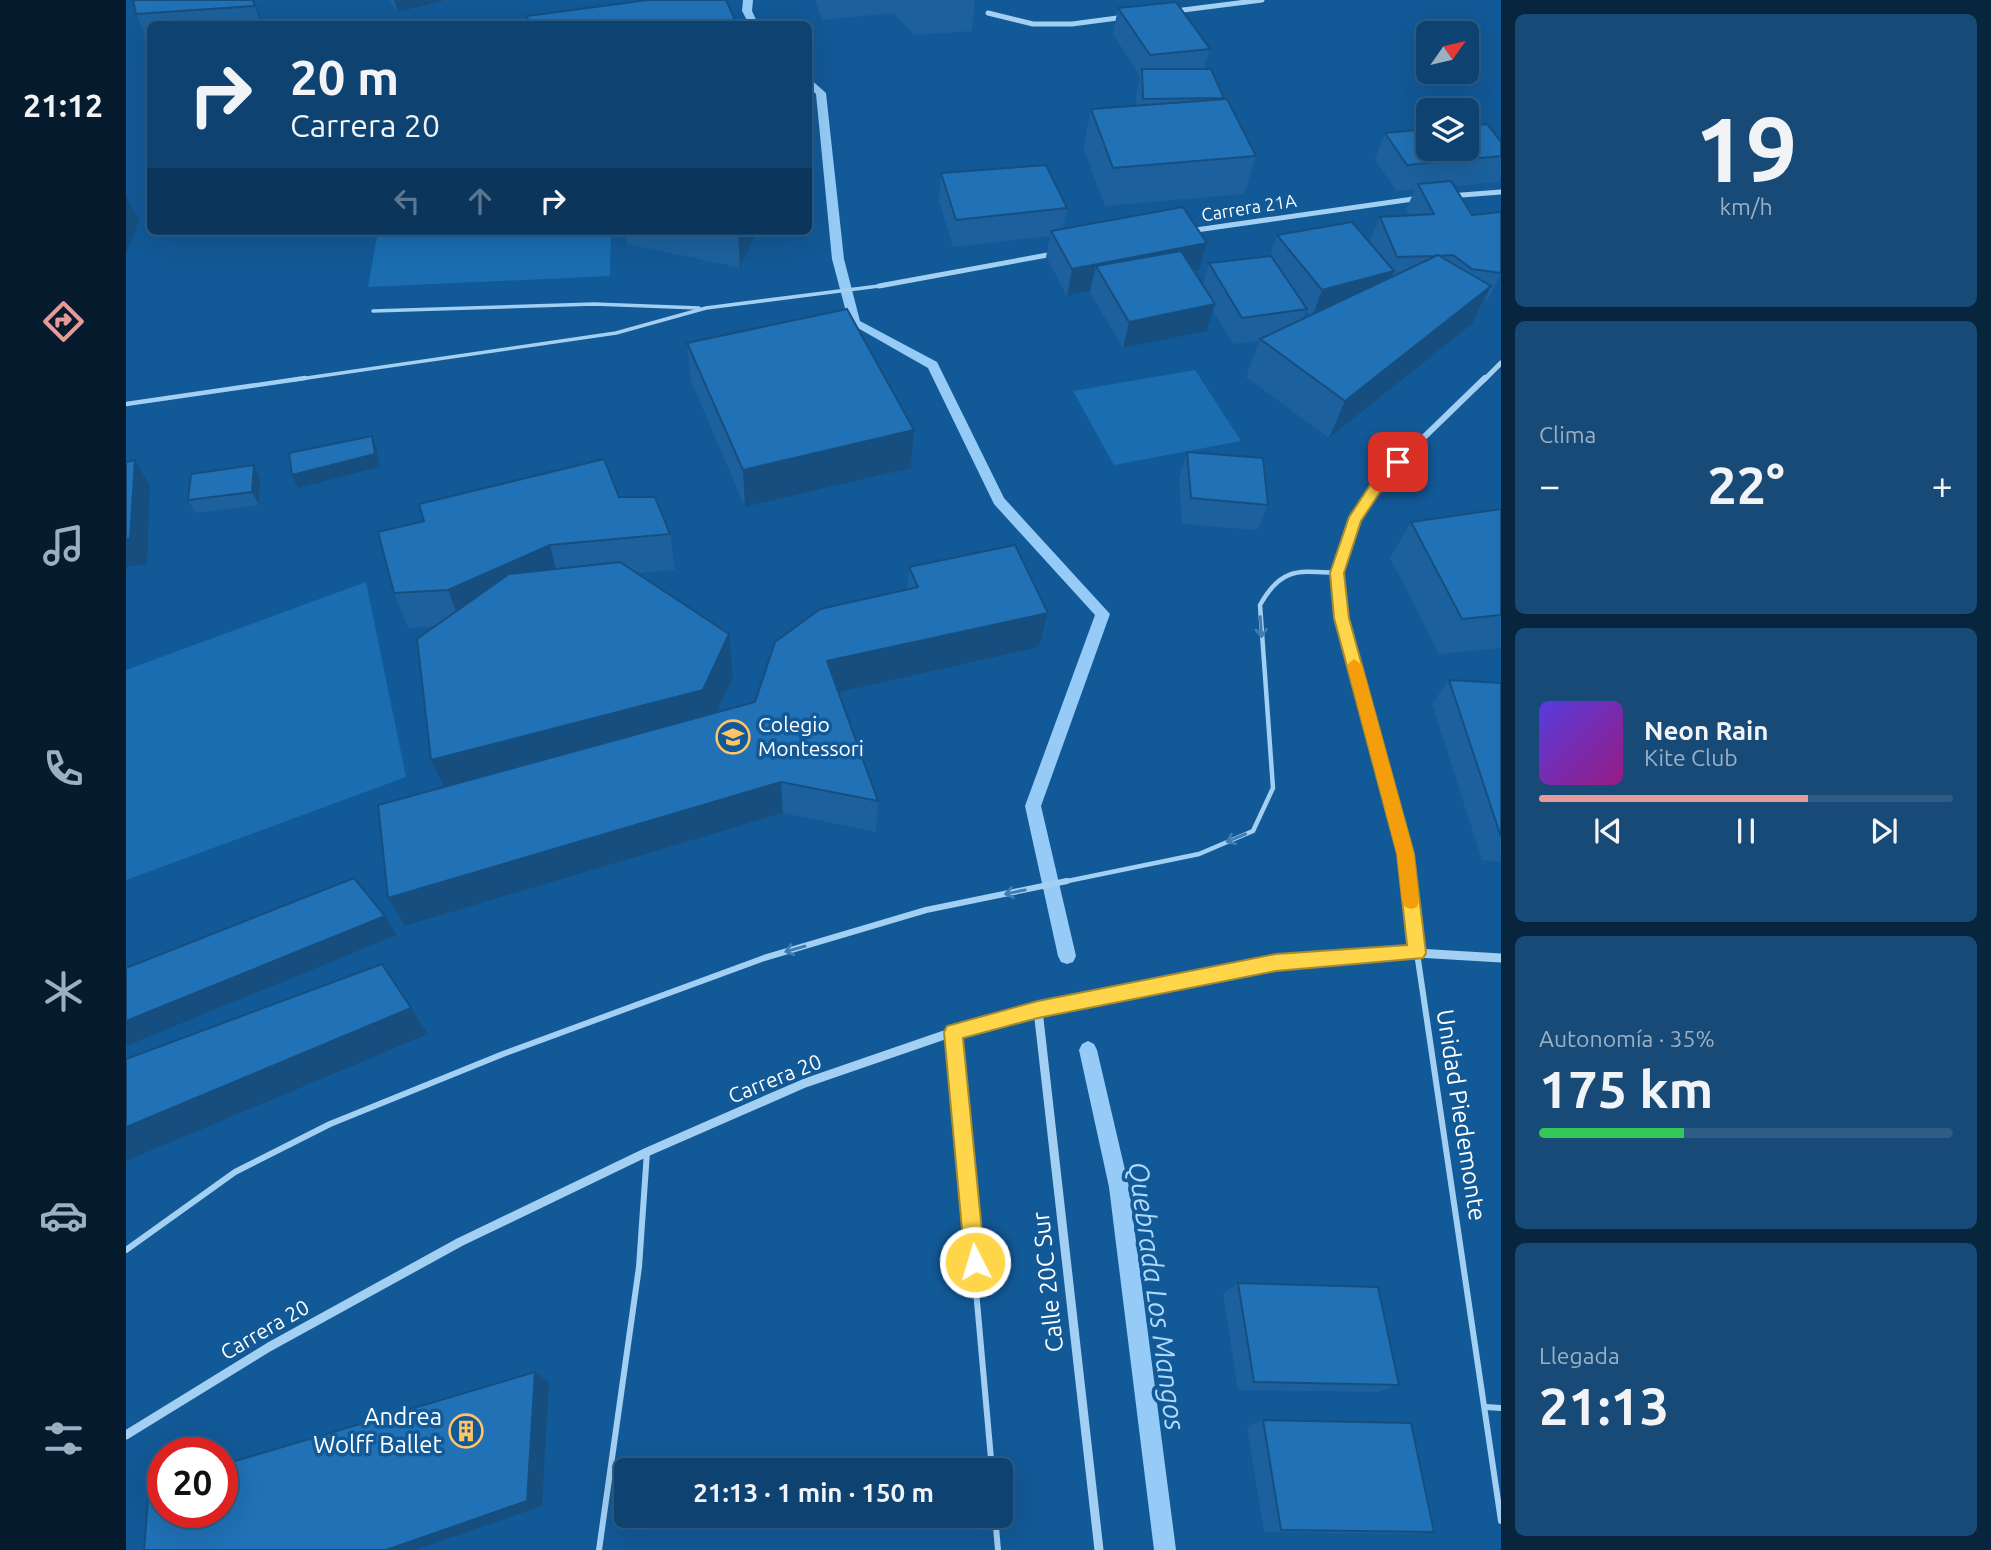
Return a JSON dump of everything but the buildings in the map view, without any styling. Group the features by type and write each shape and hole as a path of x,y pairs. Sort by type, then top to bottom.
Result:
{"street":[{"path":"1167,12 1262,0"},
{"path":"988,13 1032,24 1072,24 1126,17"},
{"path":"1447,196 1501,192"},
{"name":"Carrera 21A","path":"1175,233 1433,197"},
{"path":"879,286 1056,254"},
{"path":"1417,953 1405,854 1342,618 1337,573 1354,520 1383,477 1501,363"},
{"name":"Carrera 20","path":"126,1435 269,1347 436,1255 647,1152 805,1083 953,1032 1038,1010 1276,962 1417,953 1501,958"},
{"name":"Calle 20C Sur","path":"1038,1010 1099,1550"}],"lane":[{"path":"126,404 616,333 706,308 879,286"},
{"path":"373,311 594,304 706,308"},
{"path":"126,1250 235,1172 330,1124 581,1025 764,958 926,910 1199,854 1253,831 1273,788 1260,606 1270,585 1289,572 1337,573"},
{"name":"Unidad Piedemonte","path":"1417,953 1486,1407 1494,1489 1501,1521"},
{"path":"953,1032 991,1458"},
{"path":"598,1550 639,1267 647,1152"},
{"path":"1486,1407 1501,1408"},
{"path":"996,1528 998,1550"}],"shaded area":[{"path":"377,235 611,235 610,276 368,287"},
{"path":"1195,370 1241,441 1114,465 1073,391"},
{"path":"366,582 406,777 126,880 126,670"}],"waterway":[{"name":"Quebrada Los Mangos","path":"748,0 747,11 752,21"},
{"name":"Quebrada Los Mangos","path":"812,84 821,93 838,259 855,323 933,365 999,501 1103,614 1033,806 1067,956"},
{"name":"Quebrada Los Mangos","path":"1088,1050 1119,1187 1165,1550"}],"slow traffic":[{"path":"1354,665 1405,854 1411,901"}],"place":[{"name":"Colegio Montessori","path":"733,737"},
{"name":"Andrea Wolff Ballet","path":"466,1431"}],"route":[{"path":"975,1262 953,1032 1038,1010 1276,962 1417,953 1405,854 1342,618 1337,573 1354,520 1383,477 1398,462"}]}
